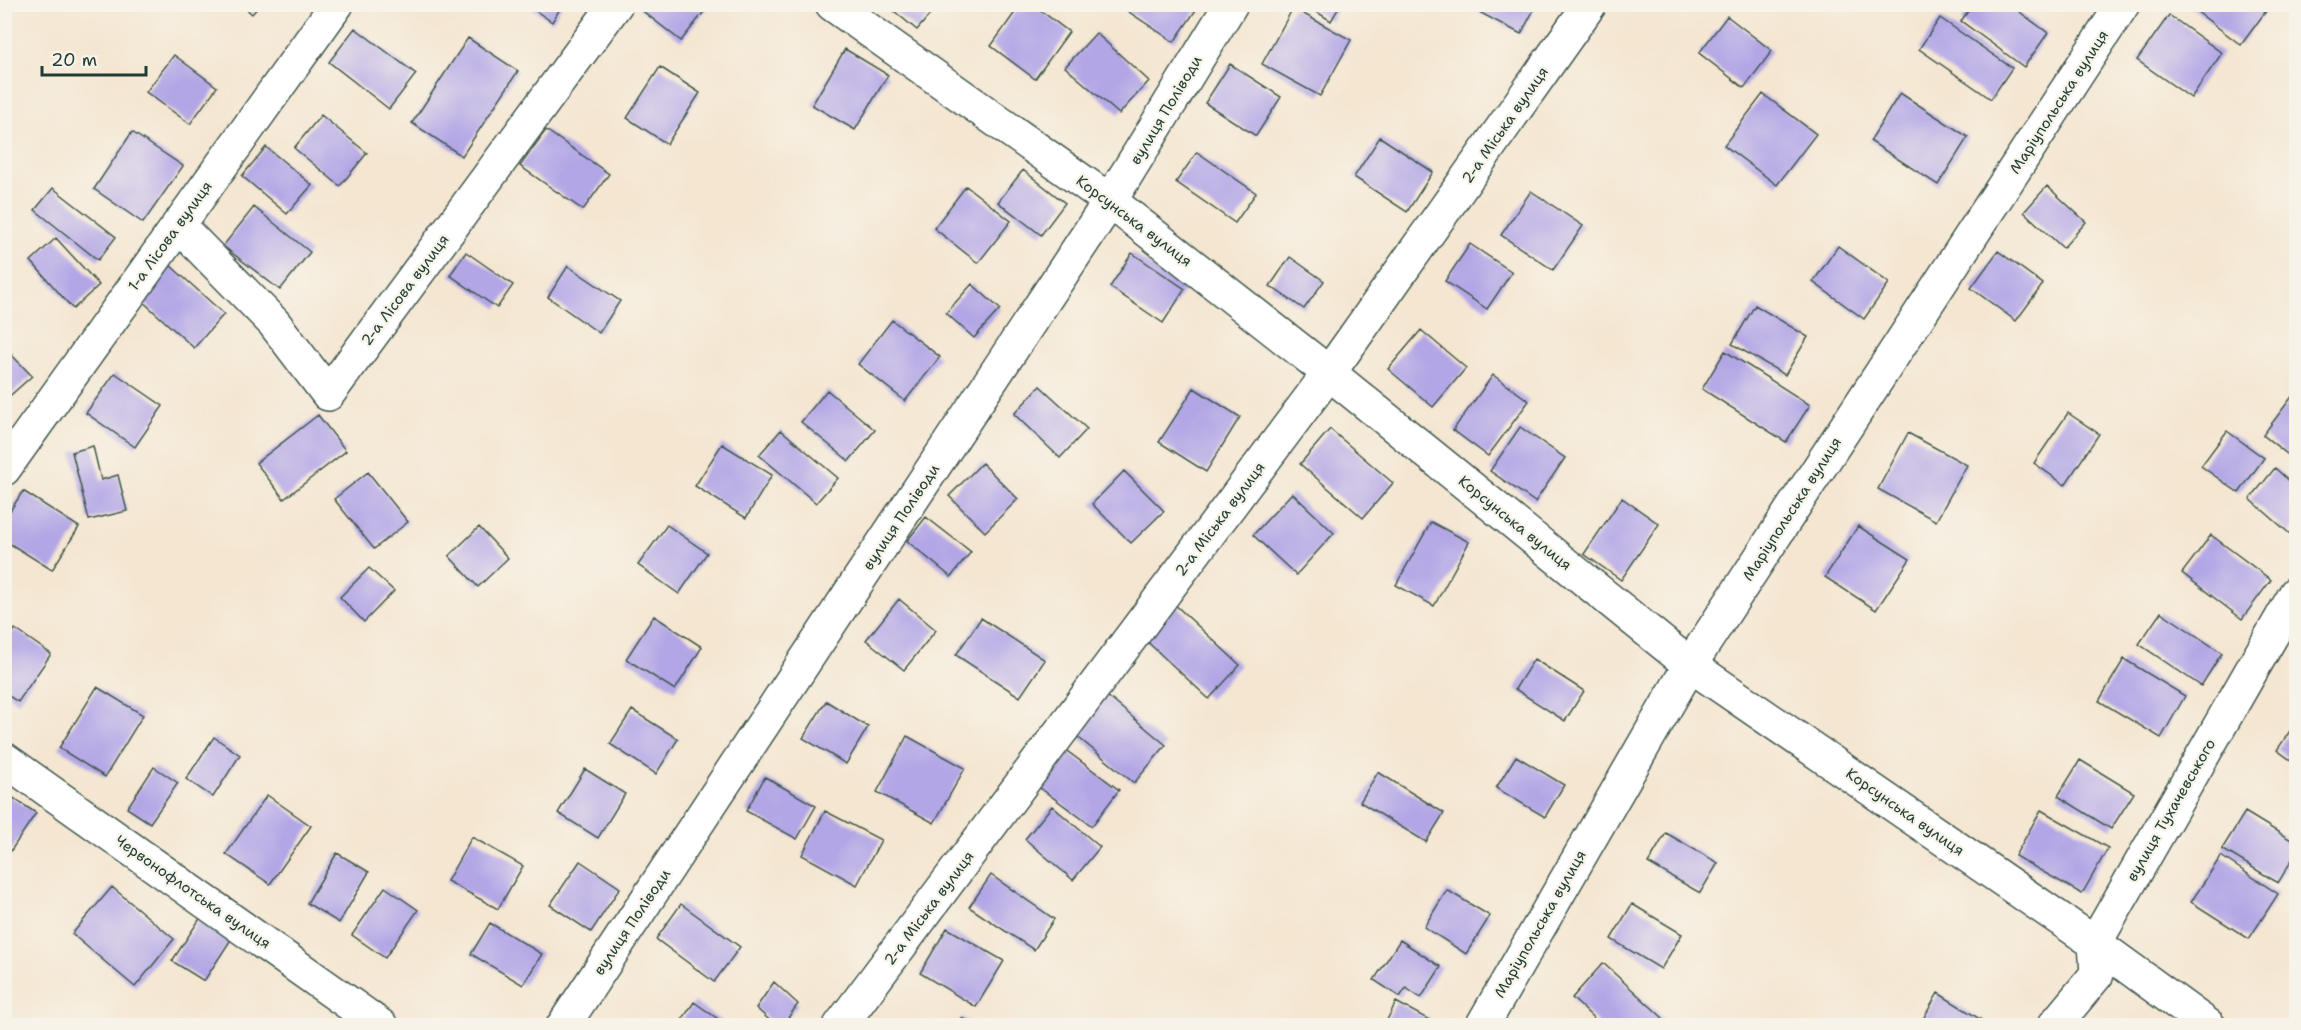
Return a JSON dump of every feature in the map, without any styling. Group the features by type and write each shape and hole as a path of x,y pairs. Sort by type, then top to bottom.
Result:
{"street":[{"name":"1-а Лісова вулиця","path":"4,469 337,4"},
{"name":"2-а Лісова вулиця","path":"178,225 274,323 328,394 616,4"},
{"name":"Корсунська вулиця","path":"832,4 1110,201 1329,373 1690,665 2095,943 2209,1026"},
{"name":"вулиця Поліводи","path":"563,1026 1110,201 1231,4"},
{"name":"2-а Міська вулиця","path":"840,1026 1329,373 1590,4"},
{"name":"Маріупольська вулиця","path":"1482,1026 1690,665 2123,4"},
{"name":"вулиця Тухачевського","path":"2095,943 2296,593"},
{"name":"Червонофлотська вулиця","path":"4,759 381,1026"},
{"path":"2054,1026 2097,974 2095,943"}],"building":[{"path":"241,4 261,4 252,14"},
{"path":"526,4 563,4 552,22"},
{"path":"642,4 710,4 681,41 639,8"},
{"path":"889,4 939,4 917,30 888,6"},
{"path":"1021,4 1032,4 1069,32 1035,79 991,46"},
{"path":"1126,4 1188,4 1196,10 1174,42 1123,8"},
{"path":"1304,4 1341,4 1331,21"},
{"path":"1481,4 1537,4 1521,34 1477,11"},
{"path":"1973,4 2009,4 2048,33 2024,67 1961,21"},
{"path":"2187,4 2266,4 2269,7 2241,45"},
{"path":"1293,8 1351,40 1320,96 1262,64"},
{"path":"2169,15 2222,53 2191,98 2137,60"},
{"path":"1727,16 1772,51 1744,88 1699,53"},
{"path":"1940,18 2012,68 1991,99 1919,49"},
{"path":"355,28 416,74 389,109 329,62"},
{"path":"1096,33 1149,81 1119,114 1065,67"},
{"path":"468,38 518,71 462,156 412,123"},
{"path":"845,49 888,75 855,130 812,105"},
{"path":"174,55 217,87 190,124 146,92"},
{"path":"1230,64 1281,97 1256,136 1205,103"},
{"path":"660,67 700,93 667,144 627,118"},
{"path":"1900,93 1968,137 1938,185 1870,141"},
{"path":"1763,94 1816,134 1777,185 1724,145"},
{"path":"321,115 367,153 340,186 294,148"},
{"path":"546,130 609,174 583,210 520,166"},
{"path":"132,132 183,166 143,223 94,189"},
{"path":"1380,137 1433,172 1407,212 1354,177"},
{"path":"266,147 312,185 287,214 242,176"},
{"path":"1197,152 1256,193 1235,223 1176,182"},
{"path":"1023,170 1065,203 1041,235 998,202"},
{"path":"966,186 1011,221 978,263 934,228"},
{"path":"2047,186 2086,222 2063,248 2024,212"},
{"path":"53,188 116,237 98,260 35,210"},
{"path":"1531,191 1583,226 1553,270 1501,235"},
{"path":"254,207 310,252 280,290 223,246"},
{"path":"56,238 99,285 73,309 31,261"},
{"path":"1470,244 1512,272 1487,309 1445,281"},
{"path":"1838,246 1889,283 1864,319 1813,282"},
{"path":"1998,251 2043,284 2016,321 1971,288"},
{"path":"466,252 513,285 497,308 450,275"},
{"path":"1132,253 1185,289 1163,323 1110,287"},
{"path":"1290,257 1324,281 1304,309 1270,286"},
{"path":"170,265 224,314 194,348 140,299"},
{"path":"568,266 620,301 599,333 548,297"},
{"path":"972,284 1000,309 974,338 946,313"},
{"path":"1755,305 1808,337 1785,375 1732,344"},
{"path":"892,320 940,357 905,401 858,364"},
{"path":"1421,330 1466,368 1433,407 1388,369"},
{"path":"4,347 32,376 4,401"},
{"path":"1725,351 1810,405 1786,442 1702,389"},
{"path":"115,373 163,406 135,447 86,413"},
{"path":"1493,375 1529,401 1488,456 1453,430"},
{"path":"1040,386 1087,429 1060,458 1014,414"},
{"path":"1194,388 1240,417 1206,472 1159,442"},
{"path":"827,390 875,430 849,461 801,422"},
{"path":"2294,394 2296,396 2296,461 2263,435"},
{"path":"2068,413 2099,434 2065,485 2034,463"},
{"path":"318,415 346,451 284,499 256,463"},
{"path":"1520,427 1565,458 1535,502 1490,471"},
{"path":"1330,429 1393,483 1363,518 1300,464"},
{"path":"781,430 838,478 816,503 759,455"},
{"path":"2227,431 2264,458 2239,493 2201,466"},
{"path":"1908,433 1967,465 1936,521 1878,489"},
{"path":"722,444 772,475 746,518 695,486"},
{"path":"93,446 101,480 118,475 127,511 89,520 72,452"},
{"path":"982,463 1018,499 985,532 949,496"},
{"path":"2275,468 2296,487 2296,526 2290,534 2250,499"},
{"path":"1124,471 1164,511 1131,543 1092,504"},
{"path":"368,472 408,522 374,549 334,499"},
{"path":"23,491 79,527 52,570 4,540 4,520"},
{"path":"1292,493 1334,533 1296,575 1253,535"},
{"path":"1622,498 1659,524 1621,580 1584,554"},
{"path":"926,517 971,552 951,577 907,541"},
{"path":"1431,522 1469,542 1434,606 1396,585"},
{"path":"667,525 707,553 679,594 638,565"},
{"path":"1858,526 1910,559 1876,610 1825,577"},
{"path":"479,527 508,558 478,587 449,556"},
{"path":"2211,535 2271,580 2242,619 2182,573"},
{"path":"369,568 394,591 364,622 340,597"},
{"path":"899,599 936,630 904,670 866,640"},
{"path":"1171,601 1240,665 1209,699 1140,635"},
{"path":"2161,612 2222,653 2201,686 2139,644"},
{"path":"654,616 702,647 675,690 626,659"},
{"path":"981,618 1045,660 1020,697 956,655"},
{"path":"15,629 51,654 18,702 4,693 4,645"},
{"path":"1534,659 1584,691 1565,721 1515,689"},
{"path":"2124,659 2185,696 2161,738 2099,701"},
{"path":"97,687 143,715 105,777 59,748"},
{"path":"1106,695 1166,745 1134,783 1074,734"},
{"path":"826,701 868,727 846,764 803,738"},
{"path":"632,710 678,739 656,774 610,744"},
{"path":"2296,722 2296,764 2277,750"},
{"path":"907,736 965,768 934,823 877,792"},
{"path":"214,737 240,755 213,797 186,779"},
{"path":"1059,745 1119,790 1092,826 1032,782"},
{"path":"1516,756 1564,785 1545,817 1496,788"},
{"path":"2080,760 2134,793 2111,829 2058,796"},
{"path":"154,767 178,783 150,823 127,808"},
{"path":"585,769 625,794 598,838 558,813"},
{"path":"1378,772 1444,813 1426,842 1360,802"},
{"path":"765,777 816,806 797,839 746,811"},
{"path":"4,792 36,813 4,861"},
{"path":"267,795 311,826 270,884 226,854"},
{"path":"1052,806 1100,847 1073,880 1025,839"},
{"path":"2041,810 2108,848 2082,894 2015,856"},
{"path":"825,811 881,840 857,885 802,855"},
{"path":"2245,812 2296,843 2296,853 2278,883 2222,849"},
{"path":"1666,833 1718,863 1700,893 1648,863"},
{"path":"472,837 523,866 498,909 447,881"},
{"path":"337,853 369,872 339,923 307,903"},
{"path":"2221,856 2278,894 2249,939 2191,902"},
{"path":"580,861 620,888 591,932 550,905"},
{"path":"991,875 1054,919 1034,950 969,907"},
{"path":"112,887 174,939 135,987 72,934"},
{"path":"385,887 418,910 385,958 352,935"},
{"path":"1447,890 1490,916 1466,954 1424,927"},
{"path":"681,904 740,947 714,982 656,939"},
{"path":"1632,904 1682,934 1661,969 1611,939"},
{"path":"201,917 232,938 204,981 172,961"},
{"path":"490,923 542,954 523,985 471,954"},
{"path":"947,928 1004,961 976,1007 920,973"},
{"path":"1400,940 1441,967 1421,998 1406,988 1400,997 1374,980"},
{"path":"1603,963 1663,1018 1656,1026 1602,1026 1572,998"},
{"path":"774,982 798,1004 782,1026 776,1026 756,1008"},
{"path":"1938,993 1991,1026 1919,1026"},
{"path":"694,1002 728,1026 678,1026"},
{"path":"1396,1002 1435,1023 1434,1026 1384,1026"},
{"path":"962,1018 975,1026 957,1026"}]}
